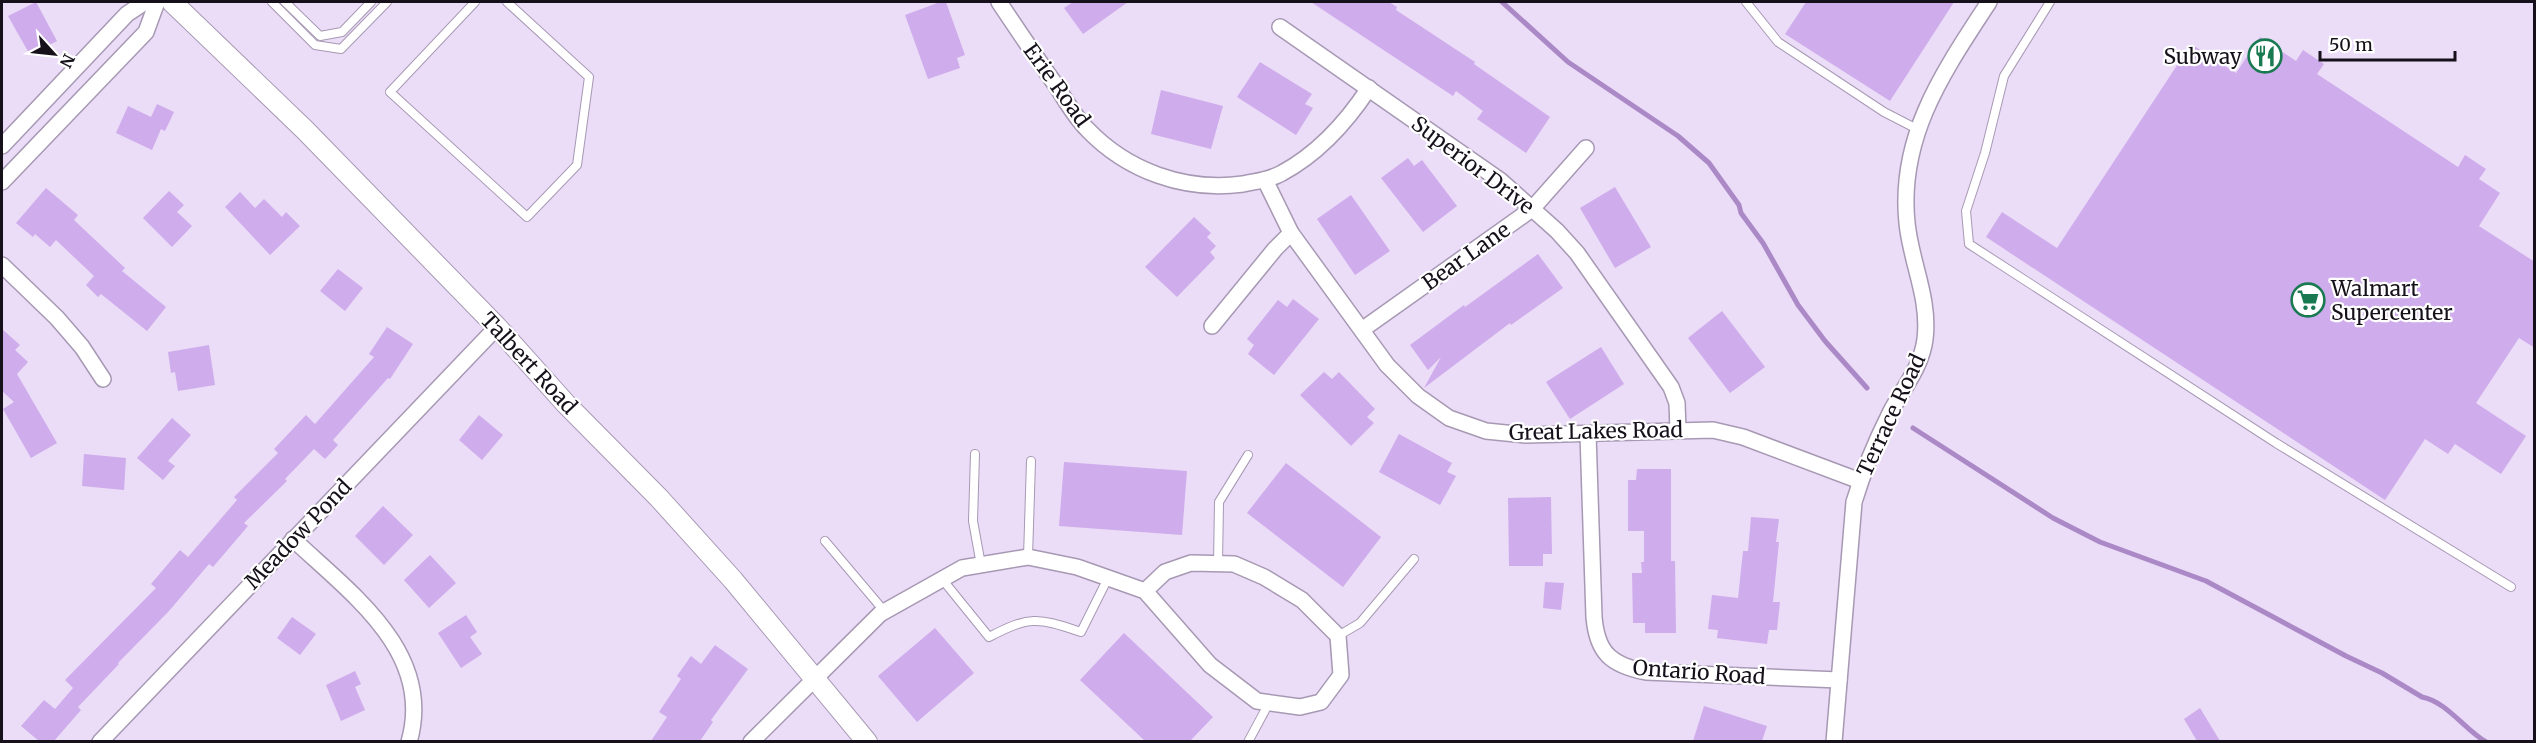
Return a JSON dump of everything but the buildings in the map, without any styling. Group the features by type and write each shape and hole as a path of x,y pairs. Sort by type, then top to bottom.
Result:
{"street":[{"path":"2,146 127,14 145,2"},
{"path":"2,183 146,32 157,2"},
{"name":"Talbert Road","path":"172,2 305,130 497,327 566,404 689,531 817,678 867,741"},
{"name":"Erie Road","path":"999,2 1086,128 1115,153 1139,168 1170,181 1212,185 1265,180 1300,162 1323,144 1349,118 1369,88"},
{"name":"Terrace Road","path":"1834,741 1854,502 1860,481 1889,415 1915,369 1925,341 1926,305 1907,225 1906,186 1917,129 1940,78 1989,2"},
{"name":"Superior Drive","path":"1280,27 1501,181 1577,253 1671,387 1677,403 1678,430"},
{"name":"Bear Lane","path":"1363,329 1532,209 1586,148"},
{"name":"Great Lakes Road","path":"1265,180 1291,233 1387,365 1418,396 1449,418 1486,431 1526,435 1713,430 1743,437 1860,481"},
{"path":"1212,327 1275,249 1291,233"},
{"path":"2,265 63,325 82,347 103,379"},
{"name":"Meadow Pond","path":"100,741 497,327"},
{"name":"Ontario Road","path":"1588,434 1595,626 1596,636 1606,655 1623,667 1646,672 1839,680"},
{"path":"293,539 375,616 399,648 412,684 413,727 409,741"},
{"path":"751,741 885,612 962,568 1028,557 1077,567 1145,591 1210,665 1257,701 1299,707 1321,702 1341,675 1338,636 1302,600 1264,577 1234,564 1191,563 1165,572 1145,591"}],"lane":[{"path":"272,2 315,45 341,49 387,2"},
{"path":"285,2 320,36 342,33 371,2"},
{"path":"475,2 390,92 527,217 577,165 589,77 507,2"},
{"path":"1746,2 1778,42 1884,112 1917,129"},
{"path":"2050,2 2004,76 1985,153 1966,211 1969,244 2276,443 2511,586"},
{"path":"975,454 973,521 981,565"},
{"path":"1218,564 1219,501 1248,455"},
{"path":"1028,557 1031,461"},
{"path":"825,541 885,612"},
{"path":"1338,636 1360,623 1414,559"},
{"path":"942,579 989,637 1016,623 1044,620 1081,632 1108,578"},
{"path":"1248,741 1269,703"}],"waterway":[{"path":"1502,2 1568,62 1678,136 1709,163 1763,243 1798,305 1825,341 1867,388"},
{"path":"1913,428 2053,518 2100,542 2206,581 2439,704 2486,742"}],"place":[{"name":"Subway","path":"2265,56"},
{"name":"Walmart Supercenter","path":"2308,300"}]}
